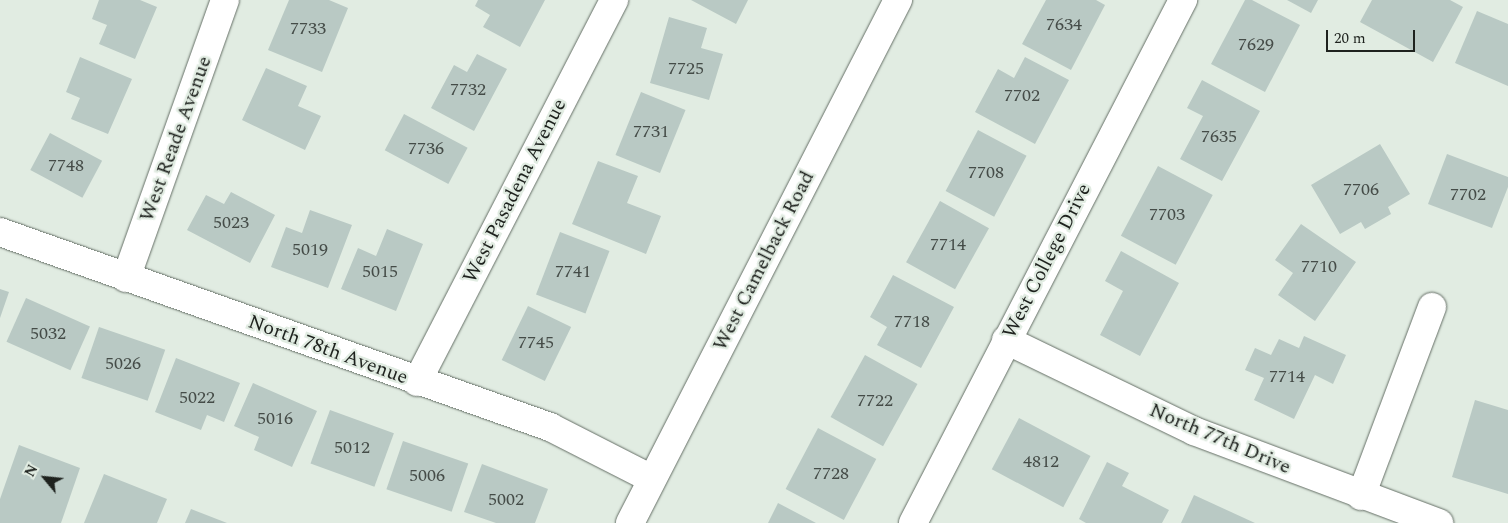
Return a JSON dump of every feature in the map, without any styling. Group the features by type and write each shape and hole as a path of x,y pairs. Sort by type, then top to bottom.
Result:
{"street":[{"name":"West Reade Avenue","path":"126,278 225,0"},
{"name":"West Pasadena Avenue","path":"417,382 614,0"},
{"name":"West Camelback Road","path":"630,523 898,0"},
{"name":"West College Drive","path":"913,523 1183,0"},
{"name":"North 78th Avenue","path":"0,232 550,428 652,478"},
{"path":"1361,496 1432,307"},
{"name":"North 77th Drive","path":"1006,340 1194,431 1361,496 1439,523"}],"building":[{"path":"99,0 140,0 157,7 135,59 99,44 107,25 92,19"},
{"path":"289,0 329,0 348,8 322,72 268,50"},
{"path":"478,0 545,0 520,47 483,27 490,15 475,6"},
{"path":"691,0 748,0 736,24"},
{"path":"1046,0 1096,0 1105,5 1071,70 1022,44"},
{"path":"1245,0 1252,0 1300,25 1265,92 1211,64"},
{"path":"1287,0 1318,0 1311,13"},
{"path":"1372,0 1450,0 1463,7 1433,62 1360,22"},
{"path":"1477,11 1508,24 1508,86 1455,63"},
{"path":"669,17 707,28 701,48 723,54 709,100 650,83"},
{"path":"477,54 507,69 474,131 431,108 454,65 467,72"},
{"path":"80,57 132,79 108,134 71,119 80,98 66,92"},
{"path":"1025,57 1069,80 1035,144 975,112 998,69 1014,78"},
{"path":"266,68 307,86 298,106 321,116 305,150 242,120"},
{"path":"1202,80 1260,111 1222,181 1180,159 1203,116 1187,108"},
{"path":"641,92 686,110 660,173 616,155"},
{"path":"404,114 468,148 448,184 385,150"},
{"path":"978,130 1027,156 994,217 946,191"},
{"path":"50,133 102,161 82,198 30,170"},
{"path":"1380,144 1410,194 1388,207 1391,214 1365,229 1361,222 1340,234 1311,185"},
{"path":"1447,154 1508,177 1508,187 1492,228 1428,204"},
{"path":"598,161 638,176 627,203 661,216 646,254 572,224"},
{"path":"1158,166 1213,195 1176,265 1121,236"},
{"path":"231,192 275,215 250,263 187,230 206,195 224,204"},
{"path":"940,201 989,228 955,289 906,262"},
{"path":"310,210 352,225 328,288 271,267 286,227 302,233"},
{"path":"1301,224 1356,262 1315,321 1278,295 1293,273 1275,260"},
{"path":"387,229 423,244 396,311 341,289 358,248 376,256"},
{"path":"560,232 609,251 585,314 536,295"},
{"path":"1121,251 1179,283 1140,356 1100,335 1123,291 1105,281"},
{"path":"893,275 954,307 921,368 877,345 887,327 870,317"},
{"path":"0,289 9,292 0,318"},
{"path":"26,298 90,326 70,370 6,342"},
{"path":"528,306 571,327 545,381 502,360"},
{"path":"99,327 165,350 148,401 81,378"},
{"path":"1304,336 1346,355 1333,384 1315,375 1294,419 1254,400 1264,378 1245,370 1255,348 1271,355 1279,339 1299,348"},
{"path":"865,355 917,384 883,446 831,417"},
{"path":"176,358 240,383 224,422 207,415 201,430 155,412"},
{"path":"253,383 317,411 292,467 254,450 259,437 234,426"},
{"path":"1475,400 1508,410 1508,494 1452,477"},
{"path":"330,410 394,433 374,487 311,464"},
{"path":"1019,418 1091,456 1063,507 992,469"},
{"path":"818,428 876,459 844,520 786,489"},
{"path":"403,441 468,463 452,512 386,489"},
{"path":"19,445 80,468 61,523 0,523 0,499"},
{"path":"1107,462 1129,473 1122,486 1169,510 1162,523 1086,523 1079,519"},
{"path":"482,464 548,489 535,523 496,523 464,512"},
{"path":"104,474 167,499 157,523 84,523"},
{"path":"1194,495 1255,523 1181,523"},
{"path":"778,503 816,523 768,523"},
{"path":"191,509 227,523 185,523"}]}
